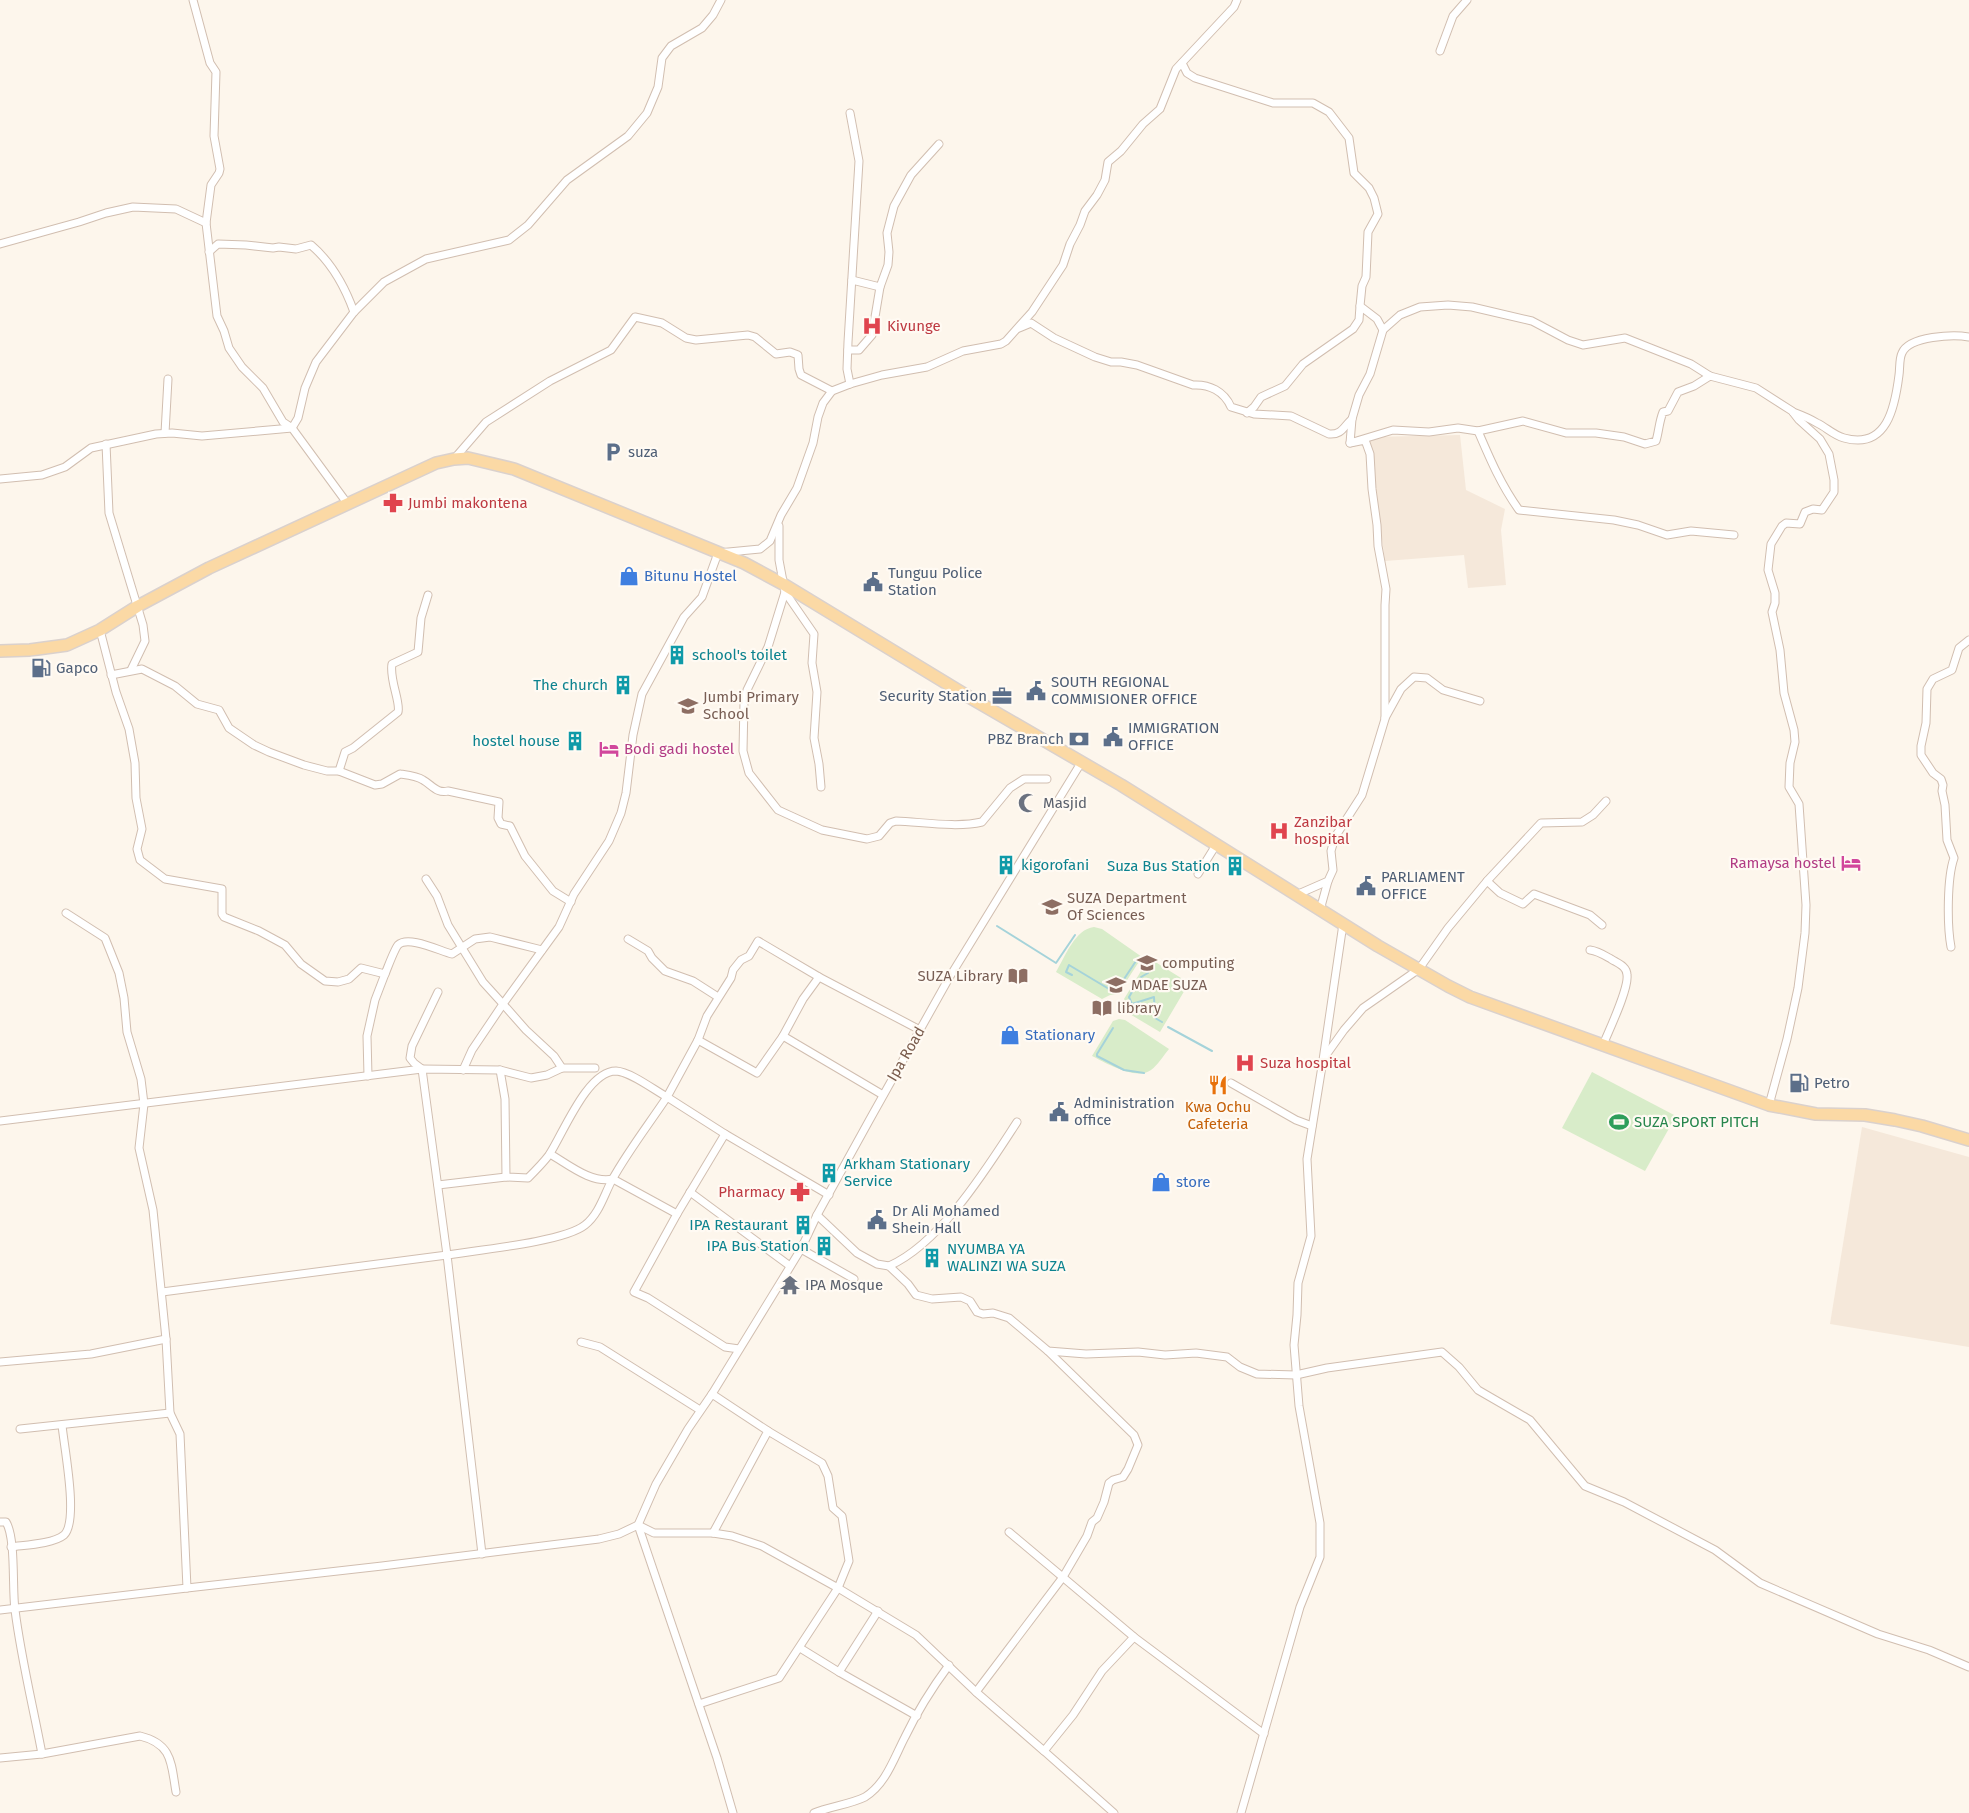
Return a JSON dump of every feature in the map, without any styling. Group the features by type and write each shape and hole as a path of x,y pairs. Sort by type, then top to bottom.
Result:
{"main road":[{"path":"0,651 54,648 67,645 100,630 138,606 209,568 436,463 454,459 486,461 514,469 744,563 1121,785 1295,896 1470,997 1768,1105 1816,1114 1865,1115 1895,1120 1969,1140"}],"street":[{"path":"193,0 198,22 206,42 210,64 216,72 214,136 220,169 219,174 211,185 206,223 217,316 229,348 242,367 264,388 283,422 292,428 347,503"},
{"path":"292,428 298,418 305,388 316,362 354,312 384,282 426,259 508,240 528,225 567,180 628,136 647,113 658,87 662,58 671,46 702,28 714,15 721,0"},
{"path":"463,1070 475,1045 559,927 570,902 600,852 609,841 621,813 626,793 633,735 642,694 684,617 702,597 718,553 760,549 770,541 781,515 797,488 813,443 823,403 832,391 850,384 882,375 928,367 963,350 1001,344 1006,341 1032,312 1063,265 1084,211 1097,195 1104,180 1108,162 1121,151 1143,124 1160,109 1176,69 1234,7 1237,0"},
{"path":"1440,51 1453,16 1467,0"},
{"path":"1182,63 1187,73 1194,78 1273,103 1312,103 1329,112 1349,138 1354,173 1369,188 1378,214 1368,232 1366,277 1362,286 1359,320 1354,329 1303,364 1285,386 1261,397 1247,413"},
{"path":"850,113 859,161 847,369 850,384"},
{"path":"848,350 859,350 872,335 880,286 888,265 889,252 886,233 894,206 912,175 939,144"},
{"path":"0,244 133,207 176,209 206,223"},
{"path":"209,252 218,244 279,247 296,250 311,245 321,253 347,292 354,312"},
{"path":"852,280 880,286"},
{"path":"1350,443 1352,419 1359,395 1370,374 1382,330 1400,315 1420,307 1448,305 1472,307 1532,321 1568,340 1583,345 1625,338 1691,364 1710,376 1756,388 1792,411 1818,423 1830,432 1844,438 1857,440 1872,437 1887,425 1897,391 1902,353 1909,344 1950,334 1969,337"},
{"path":"1360,306 1377,319 1382,330"},
{"path":"454,459 486,422 558,376 611,350 635,317 662,323 686,338 696,340 748,335 755,337 776,354 790,352 798,354 801,375 832,391"},
{"path":"1012,333 1031,323 1054,338 1095,357 1111,362 1130,363 1192,386 1203,385 1215,389 1228,400 1231,407 1247,413 1291,416 1329,434 1339,434 1352,419"},
{"path":"1350,443 1393,430 1429,432 1458,428 1478,431 1523,421 1566,433 1605,434 1624,437 1645,444 1656,440 1660,430 1659,421 1663,412 1668,411 1678,392 1694,386 1710,376"},
{"path":"164,433 168,379"},
{"path":"1768,1105 1787,1039 1798,988 1805,933 1806,905 1799,804 1789,787 1789,770 1795,742 1794,730 1784,693 1780,650 1772,612 1775,603 1775,593 1768,570 1769,550 1782,526 1786,523 1800,524 1805,512 1813,509 1822,510 1834,492 1834,480 1829,454 1820,439 1792,411"},
{"path":"0,479 42,475 65,466 91,448 164,433 202,436 292,428"},
{"path":"1478,431 1493,469 1505,491 1519,510 1614,520 1638,525 1668,535 1690,531 1734,535"},
{"path":"1350,443 1365,440 1370,454 1372,489 1378,525 1378,546 1386,589 1385,719"},
{"path":"106,444 109,513 138,606 145,641 131,670"},
{"path":"781,515 778,560 784,588 814,634 812,663 817,692 814,738 821,788"},
{"path":"784,588 768,648 747,690 744,702 742,751 749,773 778,810 822,830 867,839 879,836 890,823 896,821 982,822 1010,788 1024,779 1047,779"},
{"path":"339,771 345,752 353,748 398,712 392,664 418,652 421,618 428,595"},
{"path":"100,630 111,675 129,729 136,763 136,798 142,830 137,849 140,860 165,879 222,889 222,914 224,917 259,931 285,945 301,964 325,981 338,982 349,980 361,968 385,974"},
{"path":"1951,946 1948,898 1951,867 1954,858 1947,840 1943,785 1941,779 1933,772 1921,755 1921,746 1926,723 1927,689 1933,679 1952,670 1959,648 1969,640"},
{"path":"111,675 142,669 175,686 197,704 219,710 229,728 269,752 312,767 326,771 339,771 375,785 382,784 400,774 423,780 437,790 444,792 448,791 499,802 498,818 501,824 510,826 525,856 553,891 570,902"},
{"path":"1320,910 1333,870 1331,851 1335,837 1362,795 1385,719 1401,689 1414,677 1428,678 1443,690 1480,700"},
{"name":"Ipa Road","path":"638,1525 656,1484 801,1249 817,1215 949,978 1081,763"},
{"path":"1323,1060 1344,1030 1364,1008 1419,969 1448,928 1487,881 1541,823 1582,822 1593,816 1606,802"},
{"path":"1198,874 1216,845"},
{"path":"426,879 437,896 448,925 483,982 526,1030 554,1056 562,1068"},
{"path":"1295,896 1328,881"},
{"path":"1487,881 1500,893 1524,904 1534,894 1590,915 1602,925"},
{"path":"66,913 105,938 119,973 124,998 127,1032 137,1061 144,1104 139,1148 153,1210 166,1339 170,1413 180,1434 187,1588"},
{"path":"1241,1813 1300,1607 1320,1557 1320,1523 1299,1406 1294,1346 1298,1283 1311,1236 1307,1158 1343,924"},
{"path":"368,1076 367,1036 375,1000 398,944 405,942 434,947 452,954 475,939 490,937 542,950"},
{"path":"628,939 648,951 665,971 693,980 718,997"},
{"path":"162,1292 447,1255 538,1240 570,1233 585,1225 597,1212 613,1179 668,1097 698,1040 702,1027 718,997 731,978 736,965 749,956 758,941 819,977 920,1030"},
{"path":"1590,950 1604,954 1619,963 1628,975 1625,988 1603,1045"},
{"path":"698,1040 757,1073 783,1036 802,999 819,977"},
{"path":"438,992 420,1028 410,1053 410,1058 422,1069 447,1255 482,1554"},
{"path":"783,1036 883,1095"},
{"path":"0,1121 422,1069 500,1070 532,1078 547,1075 562,1068 595,1068"},
{"path":"500,1070 505,1099 506,1177"},
{"path":"438,1185 506,1177 528,1178 550,1154 587,1090 607,1072 626,1073 829,1195"},
{"path":"1232,1083 1296,1120 1312,1126"},
{"path":"890,1266 917,1249 943,1223 984,1172 1017,1122"},
{"path":"725,1134 677,1214 634,1292 648,1298 725,1347 739,1349"},
{"path":"550,1154 593,1178 603,1181 613,1179 677,1214"},
{"path":"690,1192 790,1266"},
{"path":"817,1215 857,1254 877,1264 890,1266 916,1295 932,1299 961,1297 970,1301 977,1312 983,1314 993,1313 1009,1318 1048,1351 1134,1435 1138,1445 1123,1477 1109,1483 1097,1518 1092,1522 1087,1536 1063,1577 976,1692"},
{"path":"801,1249 854,1279"},
{"path":"0,1362 91,1354 166,1339"},
{"path":"581,1342 600,1347 700,1410"},
{"path":"1048,1351 1086,1354 1138,1352 1165,1355 1196,1353 1227,1358 1240,1367 1257,1374 1296,1374 1442,1352 1459,1367 1478,1390 1530,1420 1585,1486 1624,1502 1715,1550 1760,1583 1878,1634 1929,1650 1969,1667"},
{"path":"699,1704 779,1678 838,1588 849,1560 842,1516 833,1508 828,1476 822,1463 768,1431 712,1394"},
{"path":"20,1429 170,1413"},
{"path":"11,1547 55,1540 69,1528 70,1491 62,1425"},
{"path":"713,1533 768,1431"},
{"path":"0,1522 6,1522 8,1525 15,1608 42,1754"},
{"path":"0,1610 599,1539 619,1534 638,1525"},
{"path":"638,1525 654,1533 713,1533 732,1536 762,1546 878,1611 916,1635 976,1692 1114,1813"},
{"path":"638,1525 734,1813"},
{"path":"1009,1532 1134,1637 1264,1734"},
{"path":"839,1672 878,1611"},
{"path":"1044,1751 1073,1715 1102,1671 1134,1637"},
{"path":"800,1648 917,1716"},
{"path":"814,1813 838,1804 853,1802 865,1796 876,1787 892,1765 929,1694 949,1666"},
{"path":"0,1758 42,1754 140,1736 154,1739 168,1754 176,1792"}],"shaded area":[{"path":"1460,435 1466,490 1505,509 1501,530 1506,585 1468,588 1464,555 1385,561 1369,442 1372,437"},
{"path":"1862,1127 1969,1157 1969,1347 1830,1324"}],"green space":[{"path":"1094,927 1102,929 1142,957 1118,994 1102,999 1056,972 1076,938 1087,929"},
{"path":"1149,958 1189,983 1160,1032 1128,1013 1128,1007 1124,999"},
{"path":"1125,1020 1169,1049 1151,1070 1145,1073 1129,1072 1092,1056 1113,1021"},
{"name":"SUZA SPORT PITCH","path":"1592,1072 1676,1116 1645,1171 1562,1128"}],"waterway":[{"path":"997,926 1056,963 1075,935"},
{"path":"1072,975 1066,972 1069,965 1109,989 1118,988 1136,961"},
{"path":"1148,973 1141,977 1129,997 1132,1004 1154,997 1155,1018 1162,1022"},
{"path":"1168,1027 1212,1051"},
{"path":"1113,1028 1097,1056 1124,1070 1144,1073"}],"place":[{"name":"Kivunge","path":"872,326"},
{"name":"suza","path":"613,452"},
{"name":"Jumbi makontena","path":"393,503"},
{"name":"Bitunu Hostel","path":"629,576"},
{"name":"Tunguu Police Station","path":"873,582"},
{"name":"school's toilet","path":"677,655"},
{"name":"Gapco","path":"41,668"},
{"name":"The church","path":"623,685"},
{"name":"SOUTH REGIONAL COMMISIONER OFFICE","path":"1036,691"},
{"name":"Security Station","path":"1002,696"},
{"name":"Jumbi Primary School","path":"688,706"},
{"name":"IMMIGRATION OFFICE","path":"1113,737"},
{"name":"PBZ Branch","path":"1079,739"},
{"name":"hostel house","path":"575,741"},
{"name":"Bodi gadi hostel","path":"609,749"},
{"name":"Masjid","path":"1028,803"},
{"name":"Zanzibar hospital","path":"1279,831"},
{"name":"Ramaysa hostel","path":"1851,863"},
{"name":"kigorofani","path":"1006,865"},
{"name":"Suza Bus Station","path":"1235,866"},
{"name":"PARLIAMENT OFFICE","path":"1366,886"},
{"name":"SUZA Department Of Sciences","path":"1052,907"},
{"name":"computing","path":"1147,963"},
{"name":"SUZA Library","path":"1018,976"},
{"name":"MDAE SUZA","path":"1116,985"},
{"name":"library","path":"1102,1008"},
{"name":"Stationary","path":"1010,1035"},
{"name":"Suza hospital","path":"1245,1063"},
{"name":"Petro","path":"1799,1083"},
{"name":"Kwa Ochu Cafeteria","path":"1218,1085"},
{"name":"Administration office","path":"1059,1112"},
{"name":"SUZA SPORT PITCH","path":"1619,1122"},
{"name":"Arkham Stationary Service","path":"829,1173"},
{"name":"store","path":"1161,1182"},
{"name":"Pharmacy","path":"800,1192"},
{"name":"Dr Ali Mohamed Shein Hall","path":"877,1220"},
{"name":"IPA Restaurant","path":"803,1225"},
{"name":"IPA Bus Station","path":"824,1246"},
{"name":"NYUMBA YA WALINZI WA SUZA","path":"932,1258"},
{"name":"IPA Mosque","path":"790,1285"}]}
